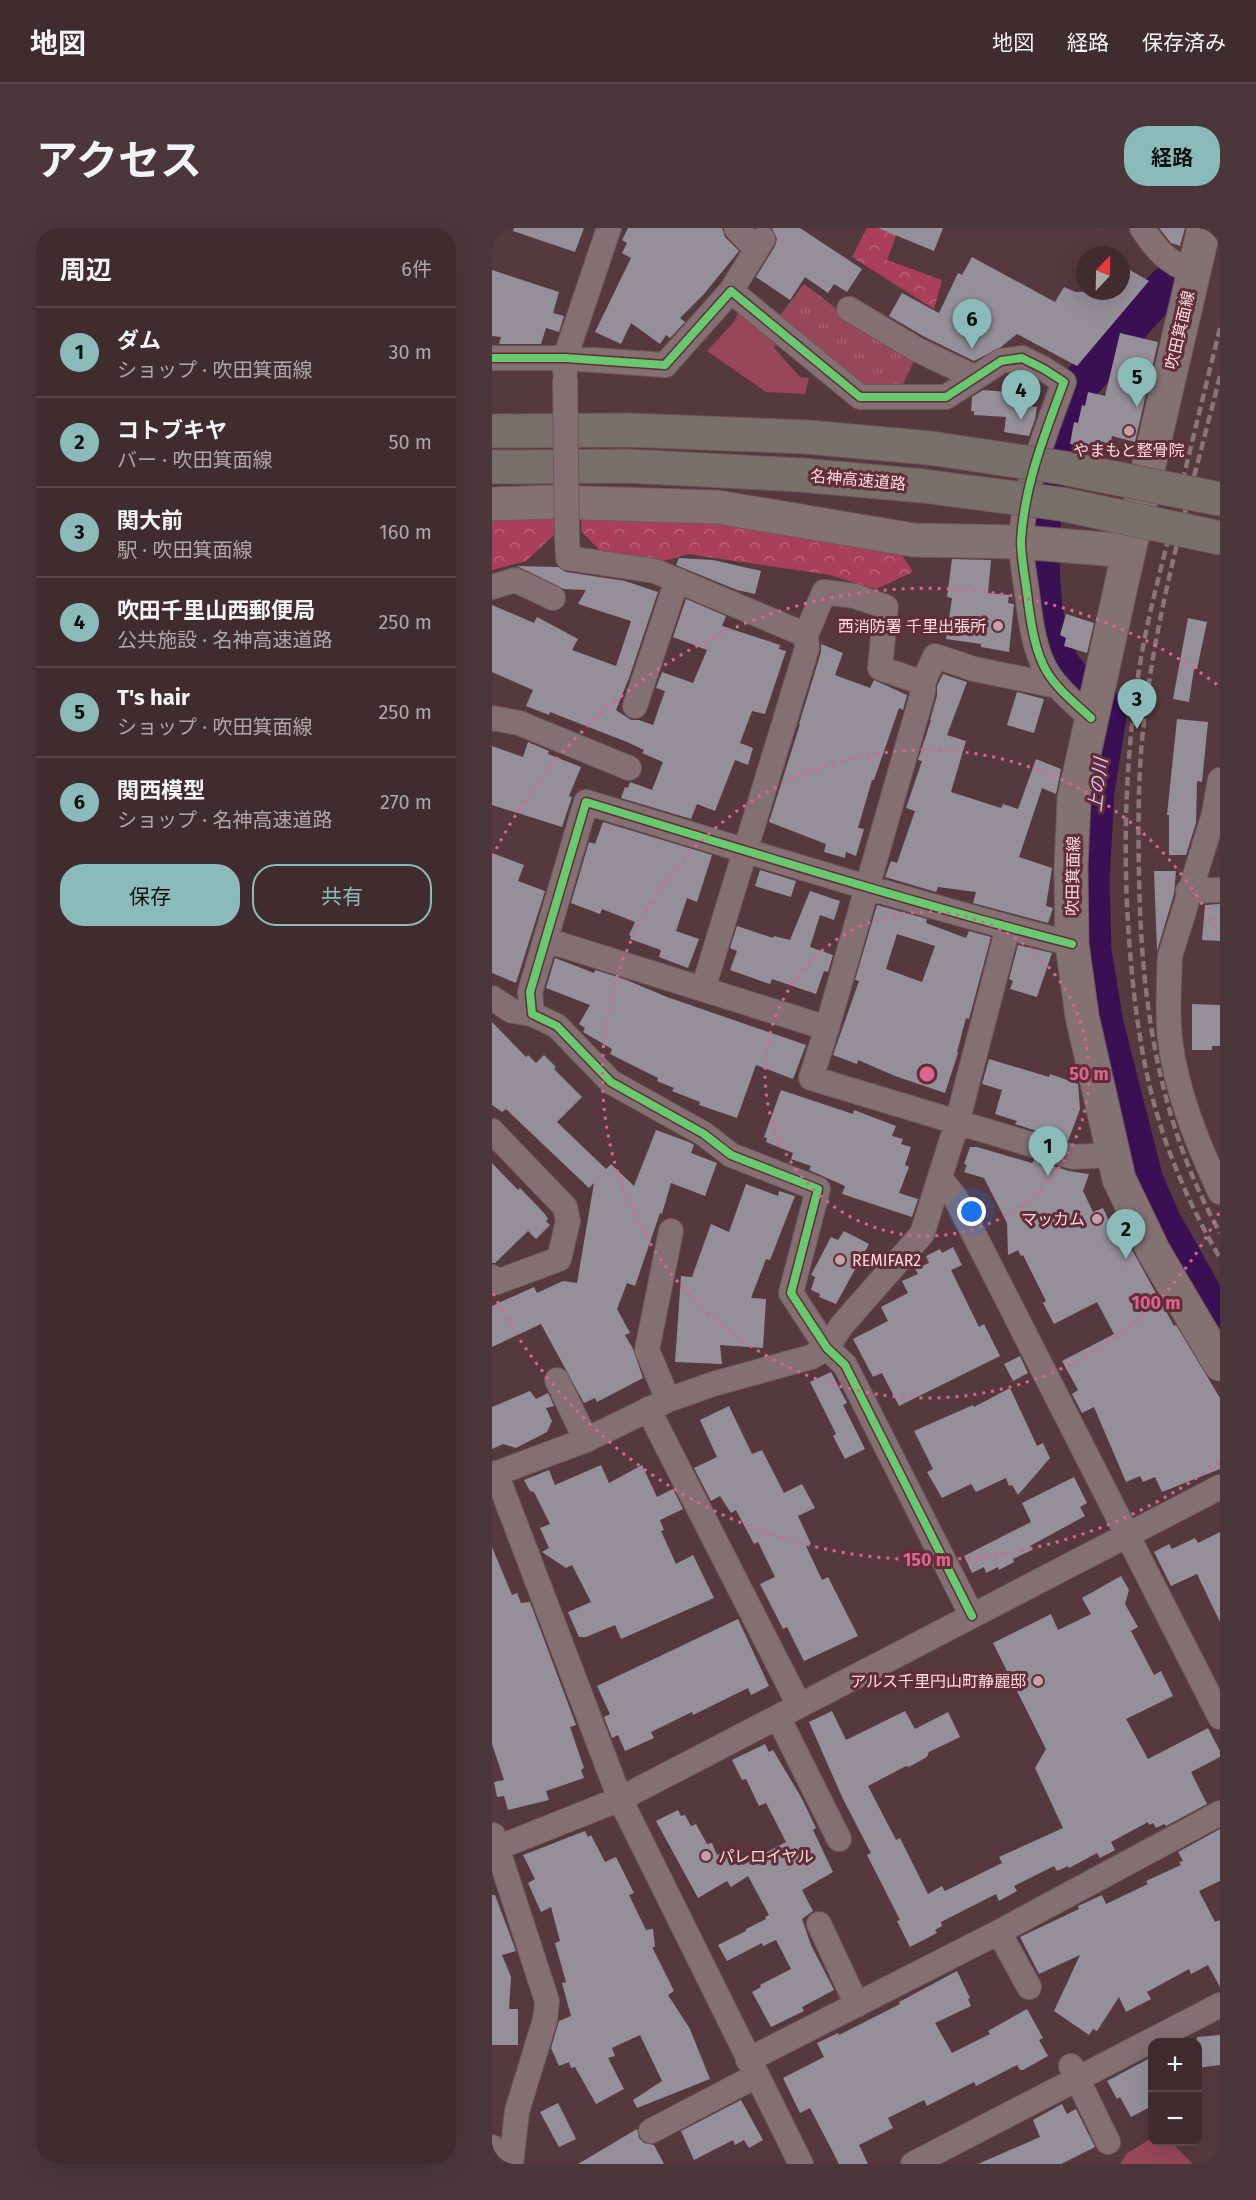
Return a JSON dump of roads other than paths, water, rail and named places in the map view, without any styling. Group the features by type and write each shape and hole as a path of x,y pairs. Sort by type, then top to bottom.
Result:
{"highway":[{"path":"492,431 628,430 807,437 930,448 1065,468 1220,499"},
{"name":"名神高速道路","path":"492,467 627,466 801,475 923,486 1060,504 1220,538"}],"main road":[{"name":"吹田箕面線","path":"1204,228 1074,799 1071,868 1072,944 1082,1016 1119,1179 1154,1252 1220,1364"},
{"path":"492,504 549,502 717,507 913,540 1034,544 1129,551"}],"street":[{"path":"609,228 565,368 568,558 655,572 806,634"},
{"path":"492,358 565,368 607,362 664,365 731,291 760,244 736,228"},
{"path":"1142,228 1153,244 1173,265 1194,273"},
{"path":"731,291 860,397 946,397 1001,361 1022,358 1064,382 1042,440 1030,484 1034,544 1032,626 1041,660 1057,686"},
{"path":"849,309 916,350 974,377"},
{"path":"492,588 515,580 541,599"},
{"path":"635,706 677,580"},
{"path":"703,989 807,648 806,634 824,592 855,596 886,607 880,668 923,683"},
{"path":"1094,707 1057,686 974,669 935,656 923,683 923,692 812,1078 1073,1157 1112,1155"},
{"path":"492,718 519,723 604,766 629,768"},
{"path":"1220,780 1217,814 1188,891 1170,956 1170,1038 1177,1076 1187,1110 1220,1192"},
{"path":"532,1014 530,992 586,802 1072,944"},
{"path":"1188,891 1220,890"},
{"path":"801,2164 620,1799 494,1474 586,1440 658,1405 713,1384 811,1357 827,1348 842,1325 922,1234 957,1123 1008,927"},
{"path":"546,940 827,1028"},
{"path":"492,998 512,1011 532,1014 557,1026 611,1082 704,1134 731,1155 818,1189 791,1293 827,1348 845,1365 972,1616"},
{"path":"492,1131 565,1207 568,1221 559,1258 497,1282 492,1277"},
{"path":"940,1178 955,1197 1220,1717"},
{"path":"670,1231 647,1350 658,1405 799,1705"},
{"path":"557,1380 586,1440"},
{"path":"511,2164 516,2111 545,2020 547,2001 494,1844 620,1799 1220,1487"},
{"path":"778,1717 839,1839"},
{"path":"651,2131 857,2005 1220,1814"},
{"path":"819,1924 857,2005"},
{"path":"999,1932 1029,1987"},
{"path":"913,2164 1074,2072 1220,2005"},
{"path":"1074,2072 1108,2142"},
{"path":"492,2147 502,2164"}],"waterway":[{"name":"上の川","path":"1170,283 1132,322 1080,384 1061,422 1052,452 1046,485 1040,556 1041,590 1045,621 1057,658 1080,688 1100,704 1107,717 1095,791 1090,881 1092,951 1104,1024 1144,1181 1162,1222 1220,1325"}],"railway":[{"path":"1220,328 1144,644 1130,747 1126,842 1131,964 1146,1069 1172,1160 1191,1203 1220,1258"},
{"path":"1220,376 1175,552 1156,641 1141,748 1138,839 1144,968 1157,1059 1181,1148 1220,1233"}],"place":[{"name":"関西模型","path":"972,349"},
{"name":"T's hair","path":"1137,407"},
{"name":"吹田千里山西郵便局","path":"1021,420"},
{"name":"やまもと整骨院","path":"1129,431"},
{"name":"西消防署 千里出張所","path":"998,626"},
{"name":"関大前","path":"1137,729"},
{"name":"ダム","path":"1048,1176"},
{"name":"マッカム","path":"1097,1219"},
{"name":"コトブキヤ","path":"1126,1259"},
{"name":"REMIFAR2","path":"840,1260"},
{"name":"アルス千里円山町静麗邸","path":"1038,1681"},
{"name":"パレロイヤル","path":"706,1856"}]}
